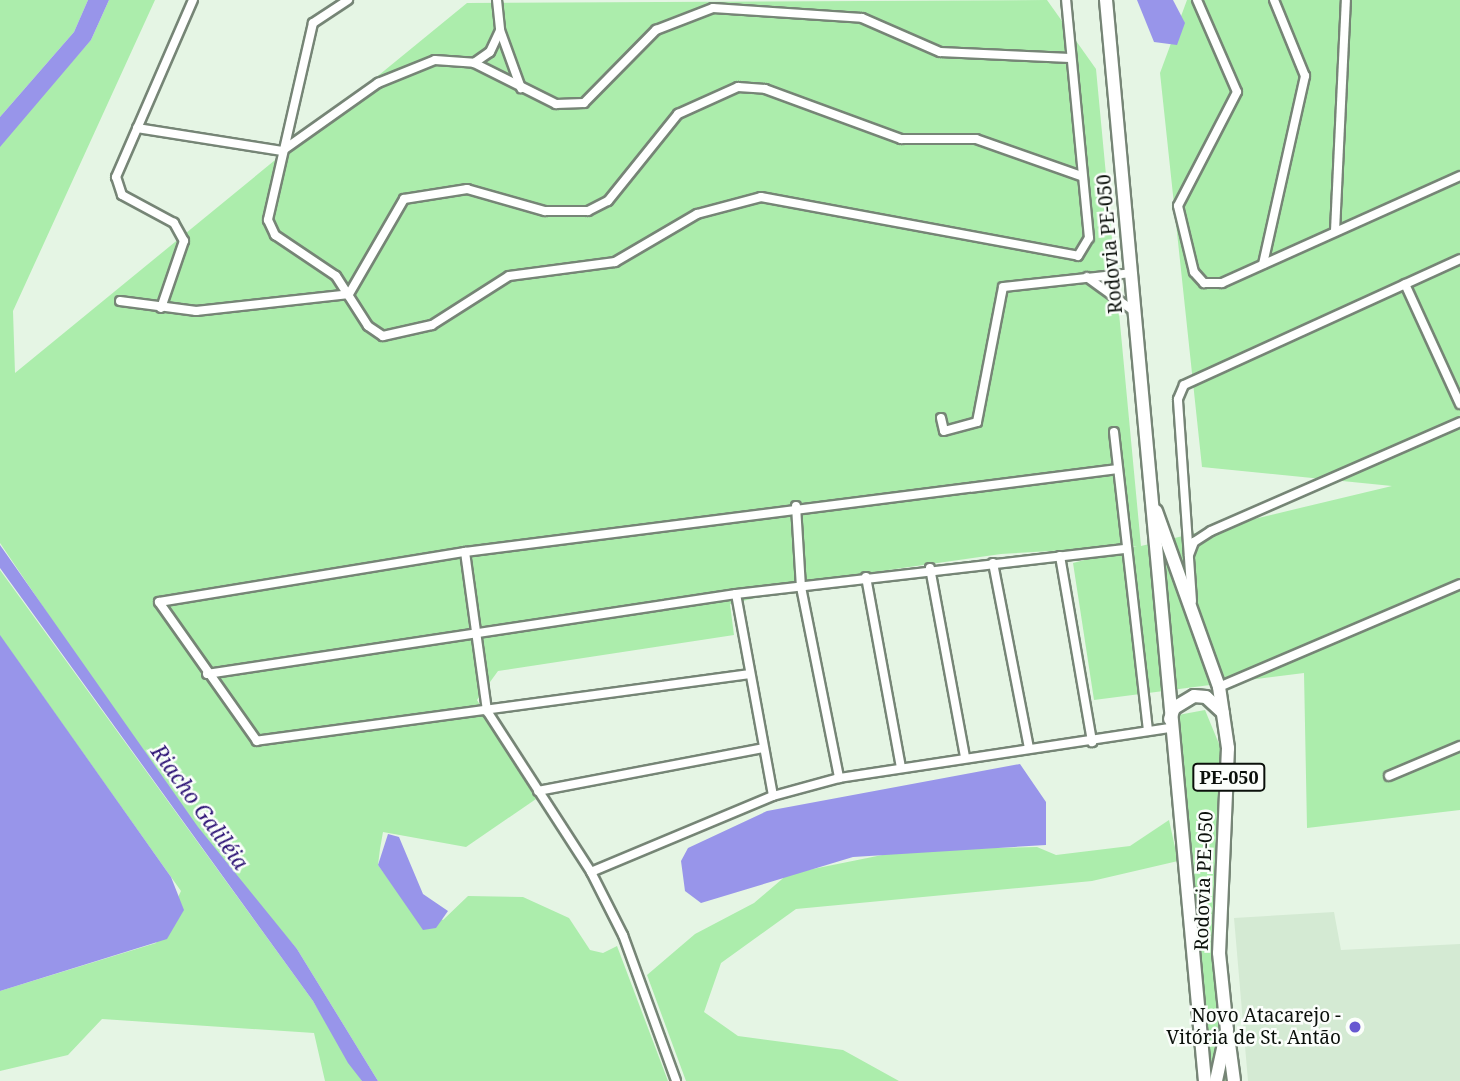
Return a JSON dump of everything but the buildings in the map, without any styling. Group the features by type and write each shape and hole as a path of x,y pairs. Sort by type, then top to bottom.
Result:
{"main road":[{"name":"Rodovia PE-050","path":"1106,0 1136,313 1148,484 1205,1081"},
{"name":"Rodovia PE-050","path":"1148,484 1219,687 1223,714 1229,778 1219,953 1227,1030 1216,1081"},
{"path":"1170,724 1183,700 1194,696 1217,703 1223,714"},
{"path":"1227,1030 1234,1081"}],"street":[{"path":"161,307 184,241 174,223 122,195 117,185 122,156 137,128 192,0"},
{"path":"348,0 313,23 282,151 270,231 332,273 378,334 401,333 432,325 509,276 615,262 697,214 761,197 1078,256 1089,239 1066,0"},
{"path":"497,0 500,30 521,88"},
{"path":"1197,0 1237,92 1180,200 1181,229 1203,283 1222,283 1460,176"},
{"path":"1263,264 1305,76 1274,0"},
{"path":"1335,231 1346,0"},
{"path":"137,128 282,151 400,72 435,60 474,63 556,104 584,103 656,30 713,8 862,18 940,52 1070,58"},
{"path":"474,63 490,52 500,30"},
{"path":"349,294 404,199 467,189 545,211 588,211 608,201 678,114 738,87 765,89 901,139 976,139 1081,176"},
{"path":"1195,623 1178,399 1184,385 1460,259"},
{"path":"941,418 944,431 978,420 1000,290 1131,273"},
{"path":"1087,277 1136,313"},
{"path":"1405,284 1460,404"},
{"path":"120,301 208,310 349,294"},
{"path":"1188,558 1205,534 1460,422"},
{"path":"1114,432 1148,732"},
{"path":"751,674 257,741 163,613 162,599 465,552 796,506 1118,469"},
{"path":"796,506 801,587 839,778"},
{"path":"207,674 476,631 736,594 930,568 1126,549"},
{"path":"465,552 487,711 591,872 628,947 676,1081"},
{"path":"1060,556 1092,742"},
{"path":"993,563 1029,749"},
{"path":"930,568 965,757"},
{"path":"866,577 901,768"},
{"path":"1219,687 1460,584"},
{"path":"736,594 773,796"},
{"path":"591,872 773,796 839,778 965,757 1092,742 1148,732 1170,724"},
{"path":"1389,776 1460,746"},
{"path":"538,791 763,748"}],"shaded area":[{"path":"88,0 109,0 91,40 0,147 0,117 74,32"},
{"path":"1137,0 1173,0 1185,23 1177,45 1154,42"},
{"path":"0,545 198,827 297,949 378,1081 362,1081 348,1063 313,1001 0,568"},
{"path":"0,635 171,877 184,910 167,939 0,991"},
{"path":"1020,764 1046,802 1046,845 853,857 701,903 685,891 681,861 688,848 767,811"},
{"path":"388,834 399,837 423,894 448,911 436,928 423,930 378,865"},
{"path":"1334,912 1341,950 1460,944 1460,1081 1248,1081 1234,918"}],"green space":[{"path":"0,0 88,0 74,32 0,117"},
{"path":"109,0 155,0 13,311 15,373 467,3 1047,0 1096,69 1141,546 1392,486 1202,467 1160,73 1187,0 1460,0 1460,810 1307,828 1304,673 1094,700 1073,563 1137,546 1001,554 853,575 730,604 734,635 498,671 477,700 536,799 466,847 383,832 380,849 378,865 397,891 443,920 468,896 523,897 569,918 590,950 603,953 617,946 668,1081 378,1081 297,949 191,826 0,543 0,143 91,40"},
{"path":"0,570 313,1001 362,1081 325,1081 314,1033 102,1019 68,1055 0,1071 0,991 156,943 181,891 0,636"},
{"path":"1205,710 1224,756 1214,970 1228,1081 1209,1081 1178,715"},
{"path":"1169,820 1178,861 1092,881 796,909 721,963 704,1012 738,1036 843,1050 899,1081 686,1081 647,975 695,934 754,903 788,874 907,850 1037,847 1056,855 1130,846"}],"place":[{"name":"Novo Atacarejo - Vitória de St. Antão","path":"1355,1027"}],"water label":[{"name":"Riacho Galiléia","path":"200,807"}]}
